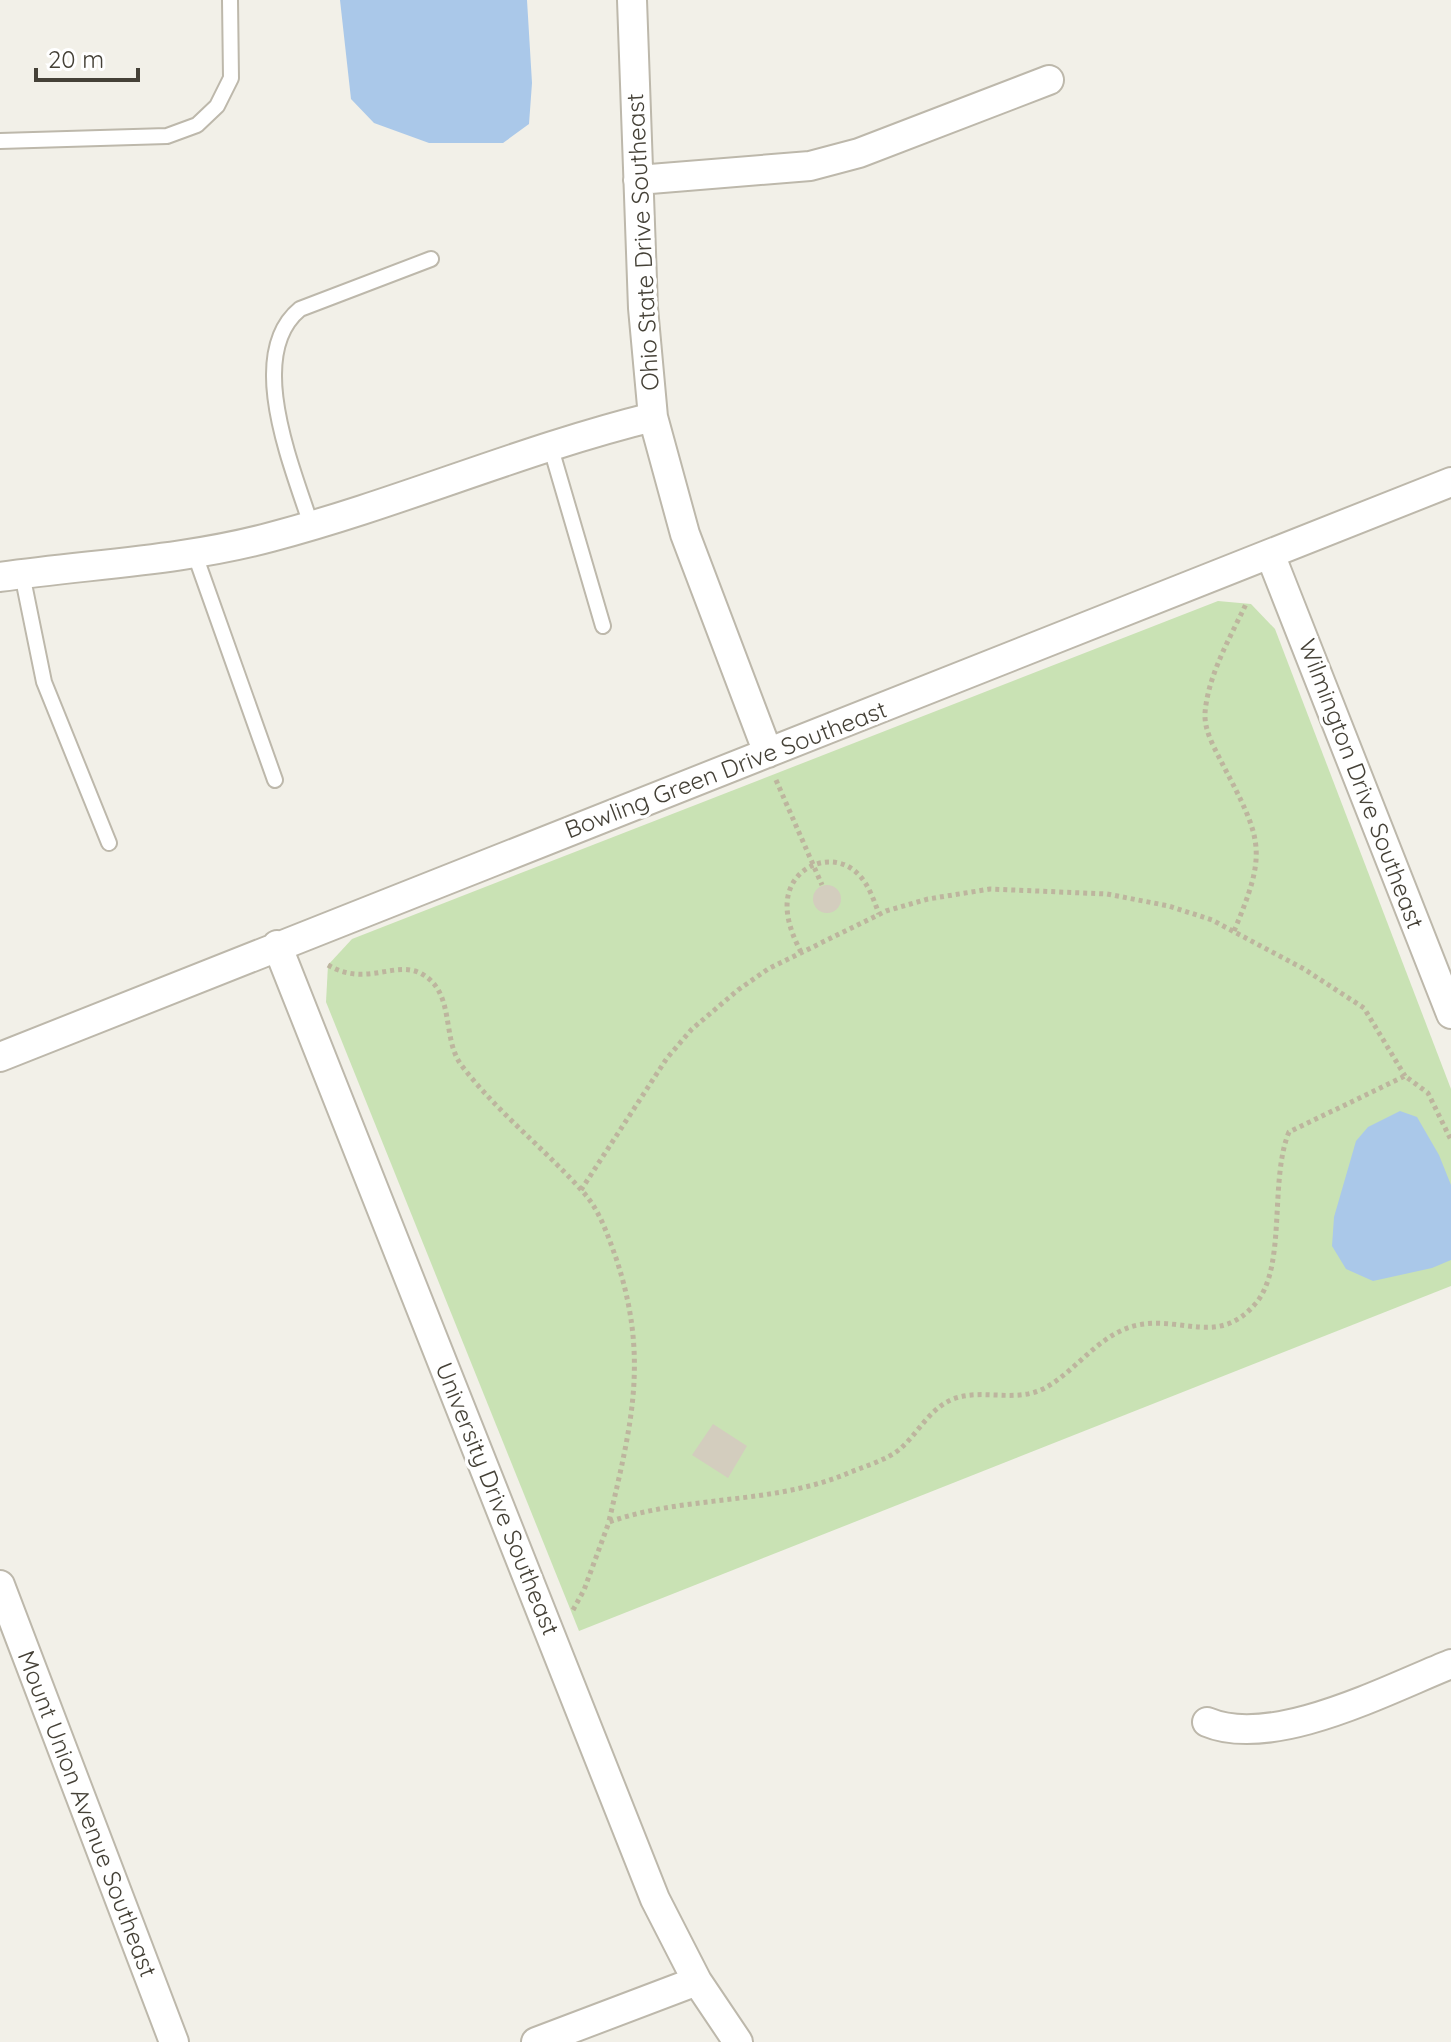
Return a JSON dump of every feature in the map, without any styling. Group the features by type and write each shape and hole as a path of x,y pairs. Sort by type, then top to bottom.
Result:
{"street":[{"name":"Ohio State Drive Southeast","path":"632,0 644,338 653,417 685,534 771,764"},
{"path":"638,180 810,166 859,153 1049,80"},
{"path":"11,576 194,552 311,525 550,445 653,417"},
{"name":"Bowling Green Drive Southeast","path":"0,1057 277,945 771,764 1270,554 1451,482"},
{"name":"Wilmington Drive Southeast","path":"1270,554 1451,1014"},
{"name":"University Drive Southeast","path":"277,945 655,1899 697,1981 738,2042"},
{"name":"Mount Union Avenue Southeast","path":"0,1585 174,2042"},
{"path":"1207,1722 1226,1730 1269,1728 1320,1715 1451,1664"},
{"path":"536,2042 697,1981"}],"lane":[{"path":"0,141 167,136 197,125 217,106 231,78 230,0"},
{"path":"311,525 275,392 277,339 287,320 300,309 431,259"},
{"path":"550,445 603,626"},
{"path":"194,552 275,780"},
{"path":"11,576 44,682 109,843"}],"path":[{"path":"1234,931 1258,865 1258,841 1246,807 1211,742 1205,716 1210,687 1246,604"},
{"path":"771,764 822,885"},
{"path":"801,952 787,911 788,893 796,878 813,864 826,860 846,865 859,875 879,914"},
{"path":"581,1190 643,1091 692,1029 748,983 801,952 879,914 928,899 990,889 1060,890 1169,906 1212,920 1304,969 1364,1008 1405,1076 1428,1093 1451,1140"},
{"path":"328,965 359,977 404,969 422,974 437,988 445,1005 452,1049 459,1062 493,1105 581,1190 606,1229 633,1322 637,1359 630,1432 609,1522 584,1590 572,1611"},
{"path":"609,1522 643,1510 784,1491 842,1475 900,1450 934,1411 955,1398 1017,1396 1042,1389 1108,1338 1137,1325 1199,1329 1222,1327 1245,1315 1260,1299 1272,1268 1281,1152 1289,1132 1405,1076"}],"green space":[{"path":"1218,601 1251,604 1275,629 1451,1089 1451,1286 579,1631 326,1002 328,965 352,939"}],"water":[{"path":"340,0 527,0 532,83 529,124 503,143 429,143 374,123 351,99"},
{"path":"1400,1111 1417,1117 1439,1155 1451,1185 1451,1260 1432,1268 1373,1281 1346,1269 1332,1246 1334,1217 1356,1141 1368,1127"}],"building":[{"path":"827,885 837,889 841,899 837,909 827,913 817,909 813,899 817,889"},
{"path":"713,1424 747,1446 728,1478 692,1455"}]}
